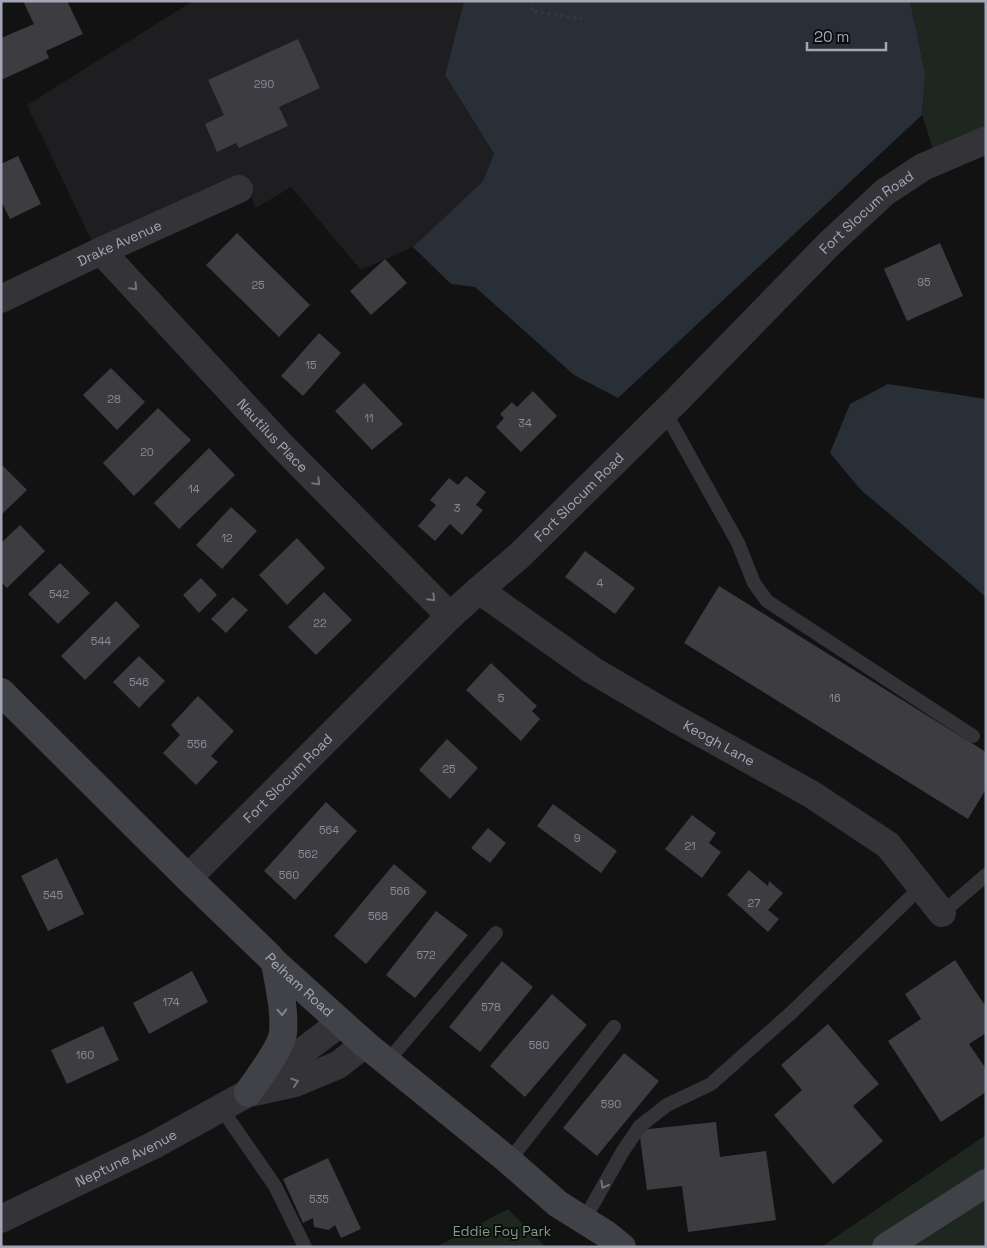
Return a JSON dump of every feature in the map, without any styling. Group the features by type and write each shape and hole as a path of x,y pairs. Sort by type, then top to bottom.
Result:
{"main road":[{"name":"Pelham Road","path":"1,692 275,963 340,1023 509,1161 558,1204 606,1234 622,1247"},
{"path":"248,1093 271,1059 283,1034 281,1002 275,963"},
{"path":"886,1247 986,1183"}],"street":[{"name":"Fort Slocum Road","path":"188,878 450,616 519,556 665,412 829,244 885,192 924,167 986,140"},
{"name":"Drake Avenue","path":"1,300 101,251 239,189"},
{"name":"Nautilus Place","path":"101,251 280,444 450,616"},
{"name":"Keogh Lane","path":"479,590 592,670 811,794 888,845 942,913"},
{"name":"Neptune Avenue","path":"1,1219 154,1145 248,1093 340,1023"},
{"name":"Neptune Avenue","path":"248,1093 295,1082 338,1065 365,1044"}],"lane":[{"path":"665,412 738,543 754,583 767,600 973,736"},
{"path":"942,913 986,876"},
{"path":"584,1220 623,1150 640,1126 667,1104 711,1084 784,1020 921,887"},
{"path":"387,1062 496,933"},
{"path":"509,1161 614,1027"},
{"path":"221,1108 275,1186 305,1247"}],"path":[{"path":"533,1 532,11 582,19"}],"shaded area":[{"path":"193,1 464,1 445,75 494,154 483,181 413,247 361,270 291,187 256,208 243,177 94,246 27,105"},
{"path":"464,1 910,1 925,73 922,115 618,398 574,375 475,287 451,284 413,247 483,181 494,154 445,75"},
{"path":"888,384 986,399 986,597 861,490 830,453 850,404"}],"green space":[{"path":"910,1 986,1 986,135 935,155 922,115 925,73"},
{"path":"986,1135 986,1244 981,1247 821,1247"},
{"name":"Eddie Foy Park","path":"508,1209 546,1247 436,1247"}],"building":[{"path":"23,1 67,1 83,34 46,51 49,58 1,80 1,38 34,24"},
{"path":"298,39 320,88 279,107 288,126 239,148 236,143 217,152 205,124 224,115 208,80"},
{"path":"18,156 41,204 10,219 1,201 1,164"},
{"path":"237,233 310,305 279,337 206,265"},
{"path":"940,243 963,296 907,321 884,269"},
{"path":"385,259 407,283 371,315 350,291"},
{"path":"319,333 341,353 303,396 281,376"},
{"path":"111,368 145,402 117,430 83,395"},
{"path":"364,383 403,424 372,450 335,411"},
{"path":"533,391 557,416 521,452 496,427 504,418 500,414 512,402 517,407"},
{"path":"158,408 191,440 134,496 103,463"},
{"path":"209,448 235,475 179,529 154,503"},
{"path":"1,464 27,490 1,515"},
{"path":"466,476 486,492 476,505 483,510 462,535 450,524 435,541 418,526 436,505 430,500 449,478 458,485"},
{"path":"231,507 257,531 222,569 196,545"},
{"path":"20,525 45,551 7,588 1,582 1,543"},
{"path":"297,538 325,568 287,605 259,575"},
{"path":"585,551 635,588 615,614 565,577"},
{"path":"60,563 90,593 58,624 28,594"},
{"path":"201,578 217,595 199,613 183,595"},
{"path":"719,586 986,752 986,789 968,819 684,643"},
{"path":"324,592 352,620 316,655 288,627"},
{"path":"233,597 248,610 226,633 211,619"},
{"path":"116,601 140,626 85,680 61,656"},
{"path":"139,656 165,681 139,708 113,682"},
{"path":"491,663 537,706 532,711 540,719 521,741 466,690"},
{"path":"198,696 234,731 211,756 218,762 196,785 163,753 180,735 171,725"},
{"path":"447,739 478,768 450,799 419,770"},
{"path":"326,802 357,831 295,900 264,871"},
{"path":"553,804 617,851 601,873 537,826"},
{"path":"692,815 716,833 709,843 721,852 702,878 665,849"},
{"path":"488,828 506,843 490,863 471,848"},
{"path":"57,858 84,914 48,931 21,876"},
{"path":"394,864 427,892 366,964 334,936"},
{"path":"749,870 768,886 769,881 783,893 768,910 779,919 768,932 727,895"},
{"path":"436,911 468,935 415,998 386,975"},
{"path":"955,960 986,1007 986,1033 969,1044 986,1069 986,1092 941,1122 888,1041 921,1019 905,994"},
{"path":"502,961 533,987 480,1052 449,1027"},
{"path":"192,971 208,1002 149,1034 133,1003"},
{"path":"552,994 587,1025 525,1097 490,1066"},
{"path":"828,1024 879,1084 853,1106 883,1141 833,1184 774,1115 802,1090 781,1065"},
{"path":"103,1026 119,1060 67,1084 51,1050"},
{"path":"624,1053 659,1081 597,1156 563,1128"},
{"path":"716,1122 720,1157 766,1151 776,1220 688,1232 682,1186 647,1190 639,1130"},
{"path":"328,1158 361,1229 341,1238 335,1225 329,1230 314,1227 313,1218 303,1223 283,1179"}]}
